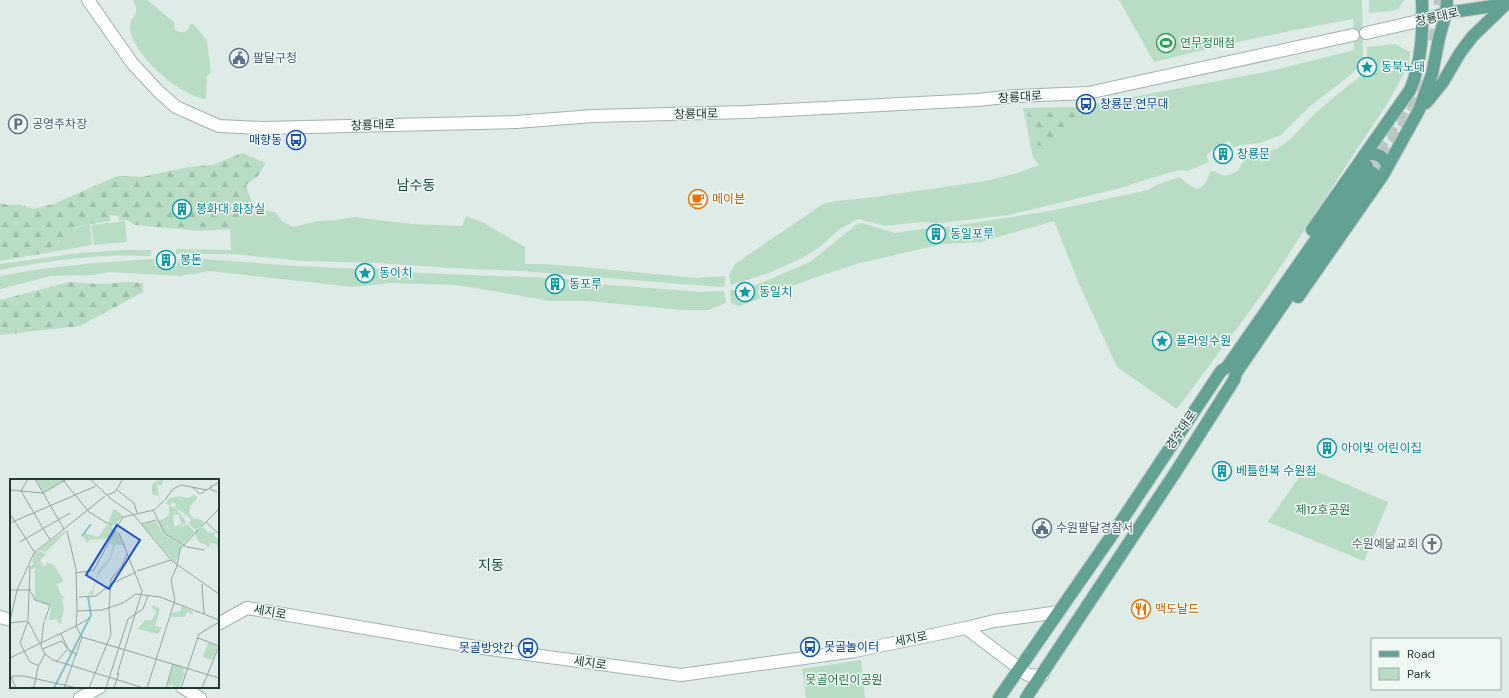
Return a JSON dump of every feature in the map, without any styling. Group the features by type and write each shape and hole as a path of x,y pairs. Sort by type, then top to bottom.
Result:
{"main road":[{"path":"1368,165 1417,75 1423,20 1422,0"},
{"path":"1234,380 1241,376 1319,267 1387,168 1419,110 1432,74 1439,38 1446,13 1447,0"},
{"path":"1419,110 1442,82 1460,52 1472,37 1507,4"},
{"name":"창룡대로","path":"1423,20 1446,13 1507,4"},
{"path":"1368,165 1373,153 1381,156 1386,162 1387,168"},
{"name":"경수대로","path":"999,698 1112,535 1221,371 1222,362 1368,165"},
{"name":"경수대로","path":"1026,698 1175,473 1234,380 1236,373 1368,165"}],"street":[{"name":"창룡대로","path":"88,0 132,64 158,92 176,107 219,126 262,128 516,122 593,116 746,112 1088,93 1353,35"},
{"name":"창룡대로","path":"1366,33 1423,20"},
{"name":"세지로","path":"219,623 247,608 482,648 681,675 855,650 994,621 1059,612"},
{"path":"0,617 10,620"},
{"path":"966,628 1028,675 1042,676"},
{"path":"80,698 98,688"},
{"path":"184,688 200,698"}],"green space":[{"path":"133,0 147,0 175,23 174,29 179,32 188,30 190,24 194,24 207,41 211,73 207,76 206,99 184,91 172,83 149,62 140,51 133,40 130,29 130,23 136,12 136,7"},
{"path":"1119,0 1362,0 1363,57 1359,67 1309,107 1281,135 1259,143 1240,145 1234,148 1229,141 1212,150 1206,156 1209,162 1188,171 1182,170 1164,174 1117,189 1009,215 937,223 922,222 885,226 858,219 840,229 821,246 804,257 769,273 731,285 729,276 735,264 823,204 986,181 1014,174 1039,165 1033,158 1023,108 1075,107 1138,96 1270,71 1354,50 1353,19 1303,28 1154,62"},
{"path":"1369,0 1404,0 1398,9 1369,13"},
{"path":"1395,44 1410,52 1409,64 1387,104 1266,289 1177,409 1117,367 1079,284 1054,221 981,242 943,244 860,263 811,279 739,306 731,303 730,290 741,290 741,297 750,296 749,288 810,262 856,225 862,223 895,233 930,228 931,242 941,240 941,228 1050,211 1148,190 1156,185 1179,177 1192,187 1198,189 1206,182 1210,172 1214,171 1221,175 1232,174 1239,170 1242,164 1250,156 1280,147 1295,135 1313,115 1359,77 1363,71 1370,73 1374,63 1367,62 1367,47"},
{"path":"1028,112 1088,113 1044,147 1033,144"},
{"path":"242,153 266,163 257,177 246,185 253,205 263,210 230,219 231,229 199,231 136,225 126,220 119,221 119,216 110,215 110,221 75,228 58,241 52,252 0,261 0,203 8,205 18,204 34,209 53,204 118,176 142,177 188,167 213,165"},
{"path":"263,210 275,212 282,221 293,227 317,221 354,217 412,224 462,226 466,216 484,223 525,247 525,264 581,267 697,278 725,276 725,286 719,287 522,271 377,263 303,261 232,254 176,254 176,249 231,250 230,219"},
{"path":"125,221 127,242 94,245 91,225"},
{"path":"90,224 92,245 52,252 55,246 67,233"},
{"path":"122,250 151,250 151,256 69,259 0,270 0,264 80,253"},
{"path":"192,258 294,266 363,269 362,277 370,278 370,268 421,273 550,278 550,291 560,291 560,278 598,284 701,292 724,291 726,303 708,310 683,310 587,301 550,301 457,285 392,283 353,287 209,271 180,276 110,272 93,275 51,276 0,289 0,276 77,265 154,259 155,266 177,266 178,260"},
{"path":"69,282 100,284 129,282 143,283 143,292 80,326 0,335 0,300"},
{"name":"제12호공원","path":"1306,467 1388,502 1364,561 1268,522"},
{"name":"못골어린이공원","path":"861,660 865,698 806,698 802,669"}],"tunnel":[{"path":"1434,41 1440,0"},
{"path":"1367,166 1414,95 1420,78"},
{"path":"1373,173 1414,108"}],"place":[{"name":"연무정매점","path":"1166,43"},
{"name":"팔달구청","path":"239,58"},
{"name":"동북노대","path":"1367,67"},
{"name":"창룡문.연무대","path":"1086,104"},
{"name":"공영주차장","path":"18,124"},
{"name":"매향동","path":"296,140"},
{"name":"창룡문","path":"1223,154"},
{"name":"메이븐","path":"698,199"},
{"name":"봉화대 화장실","path":"182,209"},
{"name":"동일포루","path":"936,234"},
{"name":"봉돈","path":"166,260"},
{"name":"동이치","path":"365,273"},
{"name":"동포루","path":"555,284"},
{"name":"동일치","path":"745,292"},
{"name":"플라잉수원","path":"1162,341"},
{"name":"아이빛 어린이집","path":"1327,448"},
{"name":"베틀한복 수원점","path":"1222,471"},
{"name":"수원팔달경찰서","path":"1042,528"},
{"name":"수원예닮교회","path":"1432,544"},
{"name":"맥도날드","path":"1141,609"},
{"name":"못골놀이터","path":"810,647"},
{"name":"못골방앗간","path":"528,648"}],"district":[{"name":"남수동","path":"416,185"},
{"name":"지동","path":"491,565"}]}
